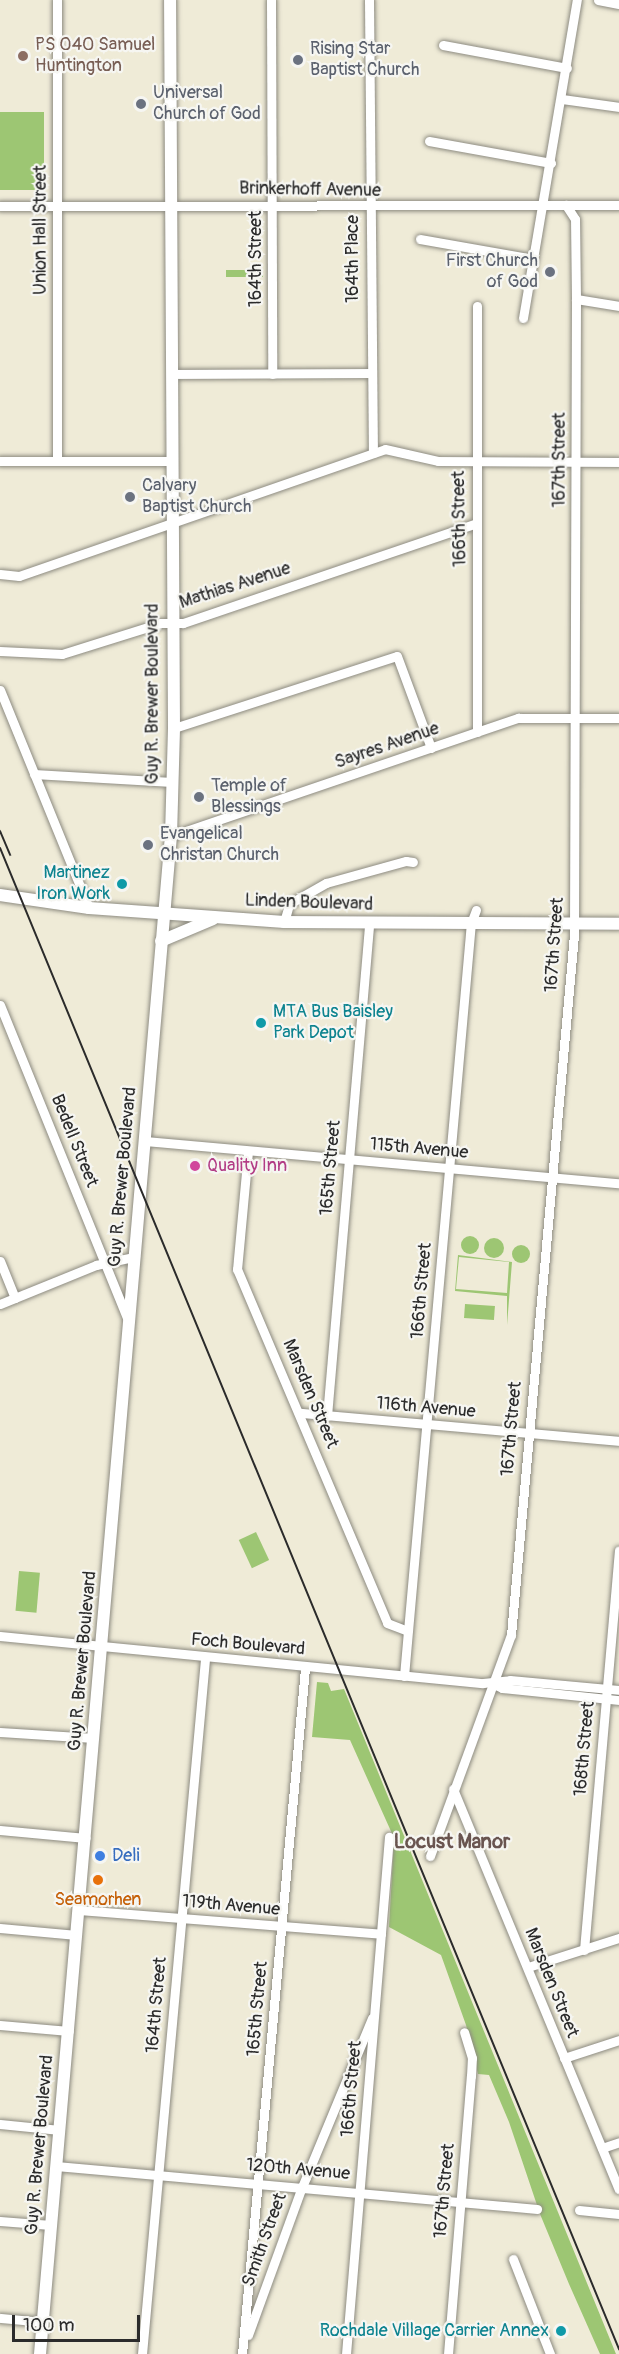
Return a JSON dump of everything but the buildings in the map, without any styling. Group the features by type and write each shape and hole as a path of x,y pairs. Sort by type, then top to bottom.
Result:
{"main road":[{"name":"Guy R. Brewer Boulevard","path":"40,2354 171,836 174,728 171,621 171,0"},
{"name":"Linden Boulevard","path":"0,896 89,908 284,922 619,924"},
{"path":"161,941 216,917"}],"street":[{"name":"Union Hall Street","path":"57,0 57,461"},
{"name":"164th Street","path":"271,0 272,374"},
{"name":"164th Place","path":"369,0 370,373 373,453"},
{"path":"523,318 577,0"},
{"path":"598,0 619,4"},
{"path":"443,45 567,68"},
{"path":"562,99 619,107"},
{"path":"429,141 551,163"},
{"name":"167th Street","path":"494,1684 511,1635 550,1177 575,924 577,718 575,219 566,205"},
{"name":"Brinkerhoff Avenue","path":"0,206 619,205"},
{"path":"420,239 534,259"},
{"path":"576,299 619,306"},
{"name":"166th Street","path":"477,306 477,732"},
{"path":"171,374 370,373"},
{"path":"0,574 19,576 171,525 182,517 386,449 438,461 619,462"},
{"path":"0,461 171,461"},
{"name":"Mathias Avenue","path":"0,651 62,654 171,621 183,623 476,523"},
{"path":"174,728 397,656 431,748"},
{"path":"0,690 89,908"},
{"name":"Sayres Avenue","path":"171,836 518,718 619,718"},
{"path":"34,774 172,782"},
{"path":"284,922 289,904 326,884 406,861 413,862"},
{"name":"166th Street","path":"404,1676 471,923 476,910"},
{"name":"165th Street","path":"327,1416 369,923"},
{"name":"Bedell Street","path":"0,1005 5,1030 106,1263 129,1323"},
{"name":"115th Avenue","path":"144,1141 619,1183"},
{"name":"Marsden Street","path":"248,1151 237,1269 302,1413 387,1623 408,1630"},
{"path":"0,1304 106,1263 135,1257"},
{"path":"0,1261 15,1298"},
{"name":"116th Avenue","path":"302,1413 619,1441"},
{"name":"168th Street","path":"584,1950 619,1551"},
{"name":"Foch Boulevard","path":"0,1636 305,1668 494,1684 510,1680 619,1690"},
{"name":"164th Street","path":"142,2354 204,1659"},
{"name":"165th Street","path":"242,2351 305,1668"},
{"path":"430,1856 453,1789 494,1684"},
{"name":"Foch Boulevard","path":"494,1684 502,1688 619,1700"},
{"path":"0,1732 94,1738"},
{"name":"Marsden Street","path":"453,1789 619,2189"},
{"path":"0,1830 86,1838"},
{"path":"381,1934 389,1837"},
{"name":"119th Avenue","path":"79,1910 381,1934"},
{"path":"0,1929 77,1935"},
{"name":"166th Street","path":"346,2354 381,1934"},
{"path":"528,1967 619,1938"},
{"name":"Smith Street","path":"242,2351 302,2187 375,2010"},
{"path":"0,2025 69,2031"},
{"name":"167th Street","path":"448,2354 472,2058 464,2032"},
{"path":"564,2058 619,2040"},
{"path":"0,2124 60,2130"},
{"path":"602,2148 619,2142"},
{"name":"120th Avenue","path":"56,2166 259,2182 537,2209"},
{"path":"579,2210 619,2214"},
{"path":"0,2221 51,2225"},
{"path":"513,2259 550,2353"},
{"path":"250,2272 270,2277"},
{"path":"0,2318 43,2322"}],"green space":[{"path":"0,112 44,112 44,190 0,190"},
{"path":"226,270 263,270 263,277 226,277"},
{"path":"470,1236 478,1241 479,1245 474,1253 470,1254 462,1249 461,1245 466,1237"},
{"path":"494,1238 501,1241 504,1248 501,1255 494,1258 487,1255 484,1248 487,1241"},
{"path":"521,1245 527,1248 530,1254 527,1260 521,1263 515,1260 512,1254 515,1248"},
{"path":"458,1255 512,1262 507,1325 507,1296 455,1291","holes":["459,1257 509,1262 507,1293 456,1289"]},
{"path":"465,1304 495,1306 494,1320 464,1318"},
{"path":"256,1532 269,1560 252,1568 239,1540"},
{"path":"19,1571 40,1573 36,1613 16,1611"},
{"path":"317,1682 328,1683 331,1691 344,1689 616,2354 600,2354 569,2284 540,2214 509,2122 489,2075 478,2074 466,2025 441,1955 389,1927 394,1838 350,1740 312,1737"}],"railway":[{"path":"0,831 10,855"},
{"path":"0,848 619,2349"}],"place":[{"name":"PS 040 Samuel Huntington","path":"23,56"},
{"name":"Rising Star Baptist Church","path":"298,60"},
{"name":"Universal Church of God","path":"141,104"},
{"name":"First Church of God","path":"550,272"},
{"name":"Calvary Baptist Church","path":"130,497"},
{"name":"Temple of Blessings","path":"199,797"},
{"name":"Evangelical Christan Church","path":"148,845"},
{"name":"Martinez Iron Work","path":"122,884"},
{"name":"MTA Bus Baisley Park Depot","path":"261,1023"},
{"name":"Quality Inn","path":"195,1166"},
{"name":"Deli","path":"100,1856"},
{"name":"Seamorhen","path":"98,1880"},
{"name":"Rochdale Village Carrier Annex","path":"561,2331"}],"district":[{"name":"Locust Manor","path":"452,1841"}]}
